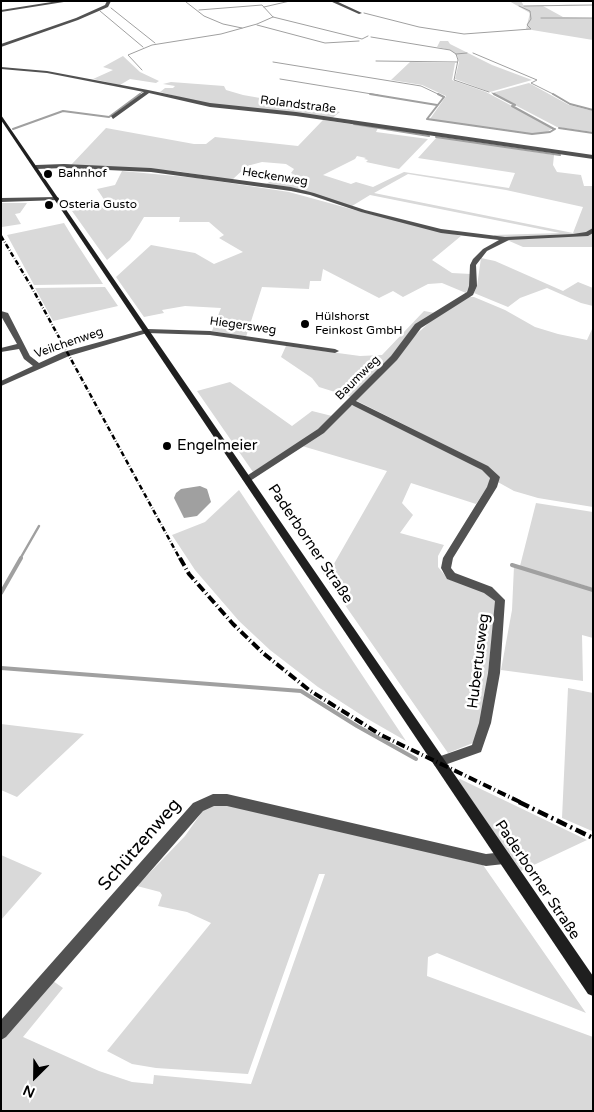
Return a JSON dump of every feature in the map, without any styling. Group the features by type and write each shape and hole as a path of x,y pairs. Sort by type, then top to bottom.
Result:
{"main road":[{"name":"Paderborner Straße","path":"1,116 593,989"}],"street":[{"path":"1,11 68,1"},
{"path":"1,46 78,19 107,6 109,1"},
{"path":"332,1 360,13"},
{"path":"4,4 7,10"},
{"name":"Rolandstraße","path":"1,68 47,72 210,105 296,114 593,157"},
{"path":"113,117 148,91"},
{"name":"Heckenweg","path":"36,167 64,166 150,170 291,189 312,194 363,212 441,230 506,239"},
{"path":"1,200 29,200 56,197"},
{"name":"Baumweg","path":"248,479 321,431 394,358 418,326 470,293 473,286 472,272 476,259 486,250 506,239 578,236 588,234 593,230"},
{"path":"1,313 5,315 27,357 38,366"},
{"name":"Hiegersweg","path":"147,332 210,333 335,351"},
{"name":"Veilchenweg","path":"1,384 76,350 147,332"},
{"path":"1,350 20,346"},
{"name":"Hubertusweg","path":"350,400 486,468 494,477 492,486 448,558 446,568 451,576 488,590 500,600 494,673 485,724 477,748 439,762"},
{"name":"Schützenweg","path":"1,1032 198,807 212,800 227,800 486,860 504,858"}],"shaded area":[{"path":"509,1 521,1 524,6 593,4 543,6 563,17 593,18 593,40 526,29 530,13"},
{"path":"440,41 448,41 450,44 492,65 532,80 490,92 455,79 459,62 457,55 450,50 437,47"},
{"path":"123,56 140,72 159,81 156,83 130,79 120,85 93,79 113,70 103,67"},
{"path":"410,62 455,63 452,80 486,92 553,128 547,132 531,134 430,119 446,96 422,85 391,80"},
{"path":"171,82 224,86 226,90 243,95 340,112 331,119 202,103 160,92 165,88 173,88 175,86 163,84"},
{"path":"529,83 569,105 593,111 593,132 557,127 492,93"},
{"path":"323,120 378,128 376,132 428,139 399,169 366,162 368,160 364,159 366,158 357,156 355,159 323,175 351,184 356,182 373,187 404,172 509,188 515,173 418,158 437,137 554,155 553,165 557,172 581,175 584,186 593,186 593,247 523,247 507,240 521,238 495,237 494,235 560,233 370,195 352,206 291,187 265,185 275,178 283,180 293,174 291,173 294,169 286,164 262,162 247,166 232,180 176,171 71,165 106,128 194,144 206,144 215,137 298,146","holes":["408,174 506,190 583,207 573,233 374,193"]},
{"path":"122,171 197,178 289,192 461,236 432,260 452,273 471,274 470,285 466,293 442,283 428,284 403,297 393,291 379,298 323,269 321,281 310,281 309,289 262,287 246,337 212,331 221,308 185,306 162,310 164,313 144,317 116,277 151,245 195,253 214,264 243,252 219,238 224,235 209,222 179,222 180,217 144,217 130,240 107,260 72,211 107,204 97,189 115,185"},
{"path":"1,203 27,203 20,213 15,214 21,224 2,227"},
{"path":"64,223 103,284 34,285 7,235"},
{"path":"481,258 495,261 563,291 578,282 593,288 593,306 581,303 547,288 520,298 508,307 474,293 477,286"},
{"path":"105,287 118,306 53,321 35,288"},
{"path":"468,297 474,297 505,310 535,327 558,334 587,340 593,327 593,507 538,498 514,491 496,481 487,466 357,401 356,399 411,339 431,321"},
{"path":"424,311 435,313 351,397 319,387 312,378 281,357 286,346 360,356 382,355"},
{"path":"230,382 292,426 312,411 332,416 319,430 253,472 197,391"},
{"path":"355,405 478,466 490,477 488,486 476,504 411,483 402,503 413,515 400,533 444,545 438,556 438,567 448,579 486,592 495,599 496,604 482,721 473,743 448,753 322,572 331,569 387,471 302,446 350,406"},
{"path":"200,486 207,489 211,502 197,516 184,518 174,498 176,493 181,489"},
{"path":"239,490 406,741 318,687 270,650 239,621 195,570 172,535 205,522"},
{"path":"536,503 593,512 593,588 520,566"},
{"path":"514,566 593,591 593,638 582,635 583,681 501,670 512,610"},
{"path":"568,688 593,693 592,831 562,818"},
{"path":"1,724 84,734 17,797 1,790"},
{"path":"460,779 587,840 521,871 458,780"},
{"path":"227,804 483,865 586,1013 437,953 428,957 427,976 593,1037 593,1111 1,1111 1,1040 53,981 63,988 23,1037 99,1071 132,1082 153,1084 154,1075 251,1084 325,874 319,874 248,1074 156,1068 132,1064 107,1051 211,923 187,912 158,906 162,895 160,892 137,886 185,836 204,809"},
{"path":"1,855 42,873 1,920"}],"waterway":[{"path":"264,7 290,1"},
{"path":"186,2 204,16 223,24 242,28"},
{"path":"199,10 262,5 273,17"},
{"path":"524,6 593,5"},
{"path":"364,13 419,27 464,34 531,29 527,25 531,19 530,11 519,6"},
{"path":"111,8 155,43"},
{"path":"100,11 143,47"},
{"path":"142,70 128,55 152,45 221,34 257,24 273,17"},
{"path":"273,17 362,39 368,36"},
{"path":"541,18 593,18"},
{"path":"257,25 325,43 359,41"},
{"path":"371,37 450,50 456,54"},
{"path":"456,54 467,53"},
{"path":"473,53 537,80 531,83 553,94"},
{"path":"456,54 458,60 454,80 489,92"},
{"path":"376,61 457,62"},
{"path":"273,62 421,86 440,95"},
{"path":"280,79 378,95"},
{"path":"138,95 144,91"},
{"path":"13,129 63,111 109,117 140,94"},
{"path":"370,94 437,105"},
{"path":"494,94 515,105"},
{"path":"553,94 570,104 593,110"},
{"path":"440,95 444,97 427,119 532,134 550,132 555,129"},
{"path":"512,106 554,129"},
{"path":"354,124 429,136"},
{"path":"559,128 593,133"},
{"path":"436,137 560,155"},
{"path":"20,559 39,526"},
{"path":"1,593 21,558"},
{"path":"512,565 593,590"},
{"path":"1,668 301,691 357,726 416,759"}],"railway":[{"path":"1,236 31,286 180,559"},
{"path":"180,558 189,574 233,624 263,653 309,690 381,735 522,803"},
{"path":"519,802 593,838"}],"place":[{"name":"Bahnhof","path":"48,174"},
{"name":"Osteria Gusto","path":"49,205"},
{"name":"Hülshorst Feinkost GmbH","path":"305,324"},
{"name":"Engelmeier","path":"167,446"}]}
